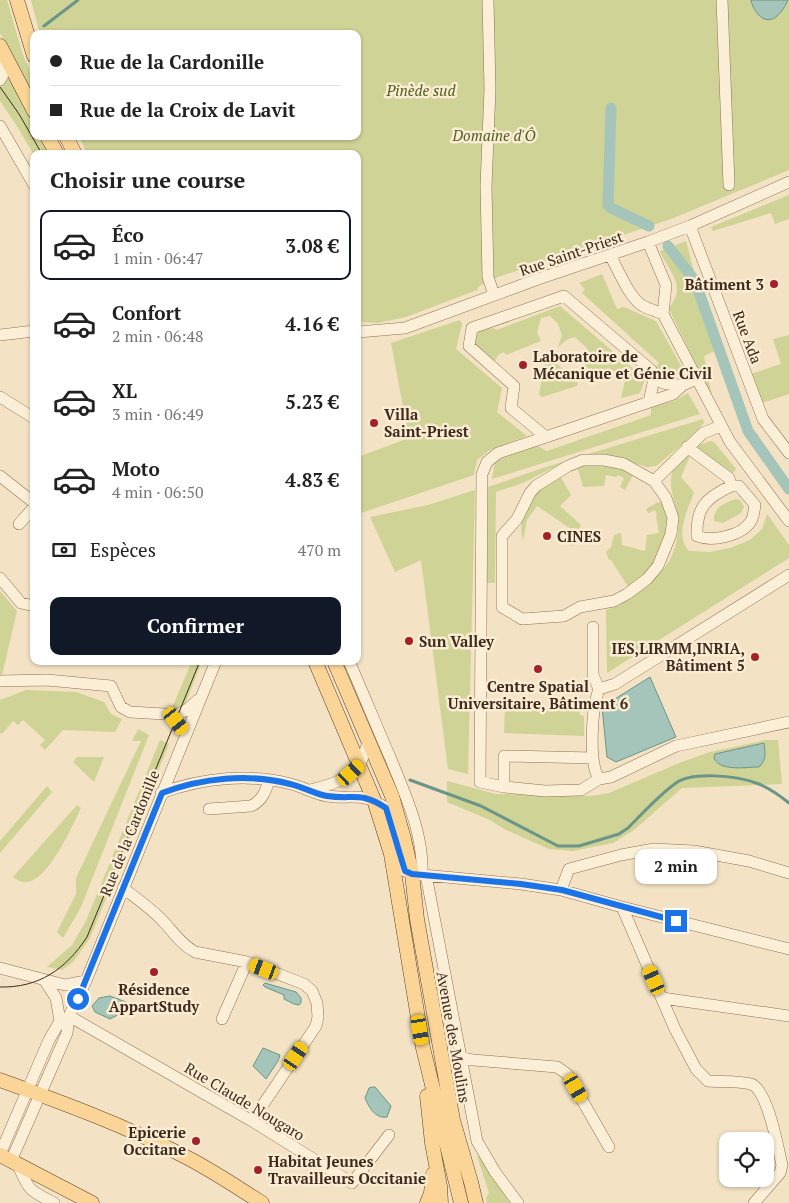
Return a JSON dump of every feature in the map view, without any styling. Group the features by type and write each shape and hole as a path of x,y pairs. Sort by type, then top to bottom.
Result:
{"main road":[{"path":"18,0 30,42"},
{"path":"0,46 30,103"},
{"name":"Avenue des Moulins","path":"316,665 374,800 391,854 423,1048 432,1143 440,1186 441,1203"},
{"name":"Avenue des Moulins","path":"336,665 392,796 404,839 420,875 420,937 453,1120 476,1203"},
{"name":"Avenue des Moulins","path":"423,1048 462,1203"},
{"path":"0,1080 121,1127 180,1154 262,1203"},
{"path":"427,1203 431,1193 433,1169 432,1143"},
{"path":"7,1159 92,1203"},
{"path":"471,1182 480,1203"}],"street":[{"path":"488,0 490,90 486,186 488,281 494,295"},
{"path":"722,0 728,185"},
{"path":"0,60 4,72 0,80"},
{"path":"0,126 30,178"},
{"name":"Rue Saint-Priest","path":"361,332 405,328 648,242 690,226 789,182"},
{"name":"Rue Ada","path":"690,226 764,419 789,453"},
{"path":"648,242 666,285 662,314 721,426 749,468 789,521"},
{"path":"610,255 634,297 642,305 662,314"},
{"path":"546,437 511,408 514,386 469,346 472,328 564,296 650,370 654,379 662,384 683,385"},
{"path":"0,335 30,331"},
{"path":"696,378 683,385 673,394 498,453 487,462 482,474 480,782 504,788 545,792 581,790 599,779 611,777 676,746 789,722"},
{"path":"649,402 654,379"},
{"path":"0,396 30,415"},
{"path":"654,481 703,433 721,426"},
{"path":"687,447 729,478 735,486 755,505 753,519 747,526 724,537 705,539 697,536 696,525 701,508 712,495 735,486 749,468"},
{"path":"583,460 604,460 624,464 654,481 666,498 673,518 672,534 658,566 647,579 614,601 580,607 564,616 522,619 502,607 502,536 517,519 530,493 536,486 568,466 583,460"},
{"path":"0,476 30,500"},
{"path":"19,524 30,512"},
{"path":"599,688 614,684 789,575"},
{"path":"0,578 22,603 30,605"},
{"path":"593,627 593,675 599,688 594,702 593,758 594,769 599,779"},
{"name":"Rue de la Cardonille","path":"7,1159 34,1093 49,1040 65,1019 86,981 214,665"},
{"name":"Avenue des Moulins","path":"351,665 408,802 417,830 423,861 420,875 405,871 386,808 374,800"},
{"path":"0,681 47,680 111,686 121,707 130,712 173,716 185,711 201,697"},
{"path":"173,716 186,732"},
{"path":"310,790 330,785 359,766 368,742"},
{"path":"504,788 504,756 593,758"},
{"path":"162,793 177,787 230,778 269,780 326,796 360,796 374,800"},
{"path":"209,809 257,804 266,790 269,780"},
{"path":"562,890 569,869 621,855 654,849 694,851 749,861 789,873"},
{"path":"420,875 477,1142 495,1172 518,1203"},
{"path":"398,898 404,886 420,875 521,884 562,890 789,949"},
{"path":"123,888 162,920 187,948 195,952 246,962 304,984 312,991 317,1003 318,1017 316,1026 252,1121"},
{"path":"622,907 675,1029 696,1069 708,1081 752,1084 761,1092 768,1109 782,1165 780,1174 754,1203"},
{"path":"222,1019 246,962"},
{"path":"0,968 64,984 86,981"},
{"path":"46,981 65,1019"},
{"path":"662,998 789,1016"},
{"name":"Rue Claude Nougaro","path":"65,1019 252,1121 352,1183 389,1135"},
{"path":"460,1057 562,1069 567,1074 609,1147"},
{"path":"7,1159 33,1192 54,1203"}],"green space":[{"path":"0,0 7,0 22,52 30,71 30,89 0,33"},
{"name":"Domaine d'Ô","path":"31,0 789,0 789,170 671,219 498,277 479,286 477,290 406,317 378,323 361,322 361,150 85,150 81,140 361,140 361,30 39,30"},
{"path":"13,80 30,112 30,140 45,140 51,150 31,150 0,101 0,88 5,81"},
{"path":"789,195 789,219 775,224 771,213 713,231 711,227"},
{"path":"686,241 715,351 704,356 712,397 669,309 677,289 672,273 660,251"},
{"path":"602,274 617,309 624,307 656,321 684,371 671,377 658,375 656,367 659,363 582,293 585,289 579,283"},
{"path":"560,306 645,379 640,393 621,398 625,381 612,370 595,375 580,361 585,356 587,348 575,337 568,339 558,347 562,335 558,324 550,316 541,318 537,332 541,341 506,355 504,352 499,354 494,362 474,345 478,331 493,328 497,330"},
{"path":"460,320 462,324 456,349 502,388 497,412 527,436 490,450 477,460 474,475 361,513 361,456 409,438 391,343"},
{"path":"789,335 789,394 762,403 751,374 781,364 773,339"},
{"path":"548,348 552,350 550,358 578,382 577,386 542,397 539,394"},
{"path":"688,393 700,414 492,479 495,461 536,445 547,451 651,415 651,407 674,401"},
{"path":"703,419 704,423 684,443 656,466 647,467 618,458 582,457 550,469 523,483 496,492 495,583 487,583 488,487 549,466"},
{"path":"711,441 715,443 736,469 733,473 697,448 699,445"},
{"path":"687,453 690,456 681,477 694,492 682,530 685,545 689,551 710,552 730,548 750,540 762,529 767,514 789,545 789,558 607,673 606,610 621,605 621,602 658,575 669,561 676,545 678,528 671,486 672,473 676,463"},
{"path":"583,464 602,464 634,473 625,490 620,487 624,478 618,475 616,477 606,475 604,486 583,487 578,469 560,476 571,495 560,506 581,525 577,541 572,546 567,542 571,529 537,506 527,520 523,541 521,526 529,502 547,484 558,477"},
{"path":"475,490 468,774 448,769 421,560 395,572 370,517 428,505"},
{"path":"736,499 740,500 744,507 741,513 723,523 714,521 715,512 718,509"},
{"path":"660,501 667,511 668,517 663,543 652,565 629,588 611,560 609,560 606,552 611,547 614,535 621,533 622,545 645,551 647,535 659,533 655,510 648,513 646,509"},
{"path":"0,591 17,611 2,675 0,675"},
{"path":"190,665 200,665 184,707 172,708"},
{"path":"26,690 76,692 104,702 111,714 122,719 115,732 63,730 45,750 40,745 45,740 23,720 18,725 13,721 2,734 0,733 0,700"},
{"path":"525,707 580,708 580,715 584,716 584,736 504,733 505,711 524,711"},
{"path":"138,729 149,735 81,907 63,938 57,932 76,894 76,878 141,741 132,741"},
{"path":"160,740 169,744 90,938 73,962 62,970 47,967 72,945 86,921"},
{"path":"766,740 778,740 782,784 682,788 634,830 613,843 573,851 549,849 504,829 490,820 447,802 447,781 496,794 591,796 609,793 710,752"},
{"path":"77,757 104,757 94,782 73,762"},
{"path":"47,786 52,792 0,853 0,841"},
{"path":"77,805 81,808 50,864 33,880 24,882 13,877"},
{"path":"478,1155 510,1203 487,1203 486,1198 489,1193"}],"water":[{"path":"751,0 788,0 779,15 768,20 757,13"},
{"path":"650,677 676,737 616,762 607,757 602,707"},
{"path":"764,743 764,759 759,767 727,767 717,762 714,758 715,754"},
{"path":"265,983 296,992 301,998 301,1003 299,1005 294,1004 284,999 284,995 265,987 263,985"},
{"path":"110,996 134,1005 137,1008 129,1009 110,1019 95,1012 92,1006 99,998"},
{"path":"263,1048 280,1055 266,1079 253,1066"},
{"path":"375,1087 391,1106 387,1117 376,1114 365,1098 369,1088"}],"waterway":[{"path":"44,26 78,0"},
{"path":"611,108 608,205 649,226"},
{"path":"668,246 695,281 748,431 789,489"},
{"path":"410,780 481,806 558,846 579,846 619,834 628,828 651,804 676,783 693,777 715,776 748,780 769,789 789,803"}],"tram line":[{"path":"0,87 30,133"},
{"path":"34,140 40,150"},
{"path":"0,987 27,984 50,974 61,967 87,937 198,665"}],"place":[{"name":"Bâtiment 3","path":"774,284"},
{"name":"Laboratoire de Mécanique et Génie Civil","path":"523,365"},
{"name":"Villa Saint-Priest","path":"374,423"},
{"name":"CINES","path":"547,536"},
{"name":"Sun Valley","path":"409,641"},
{"name":"IES,LIRMM,INRIA, Bâtiment 5","path":"755,657"},
{"name":"Centre Spatial Universitaire, Bâtiment 6","path":"538,669"},
{"name":"Résidence AppartStudy","path":"154,972"},
{"name":"Epicerie Occitane","path":"196,1141"},
{"name":"Habitat Jeunes Travailleurs Occitanie","path":"258,1170"}],"route":[{"path":"78,999 162,793 177,787 211,780 230,778 269,780 290,784 326,796 360,796 374,800 386,808 405,871 412,874 521,884 562,890 676,921"}],"park label":[{"name":"Pinède sud","path":"421,90"}]}
